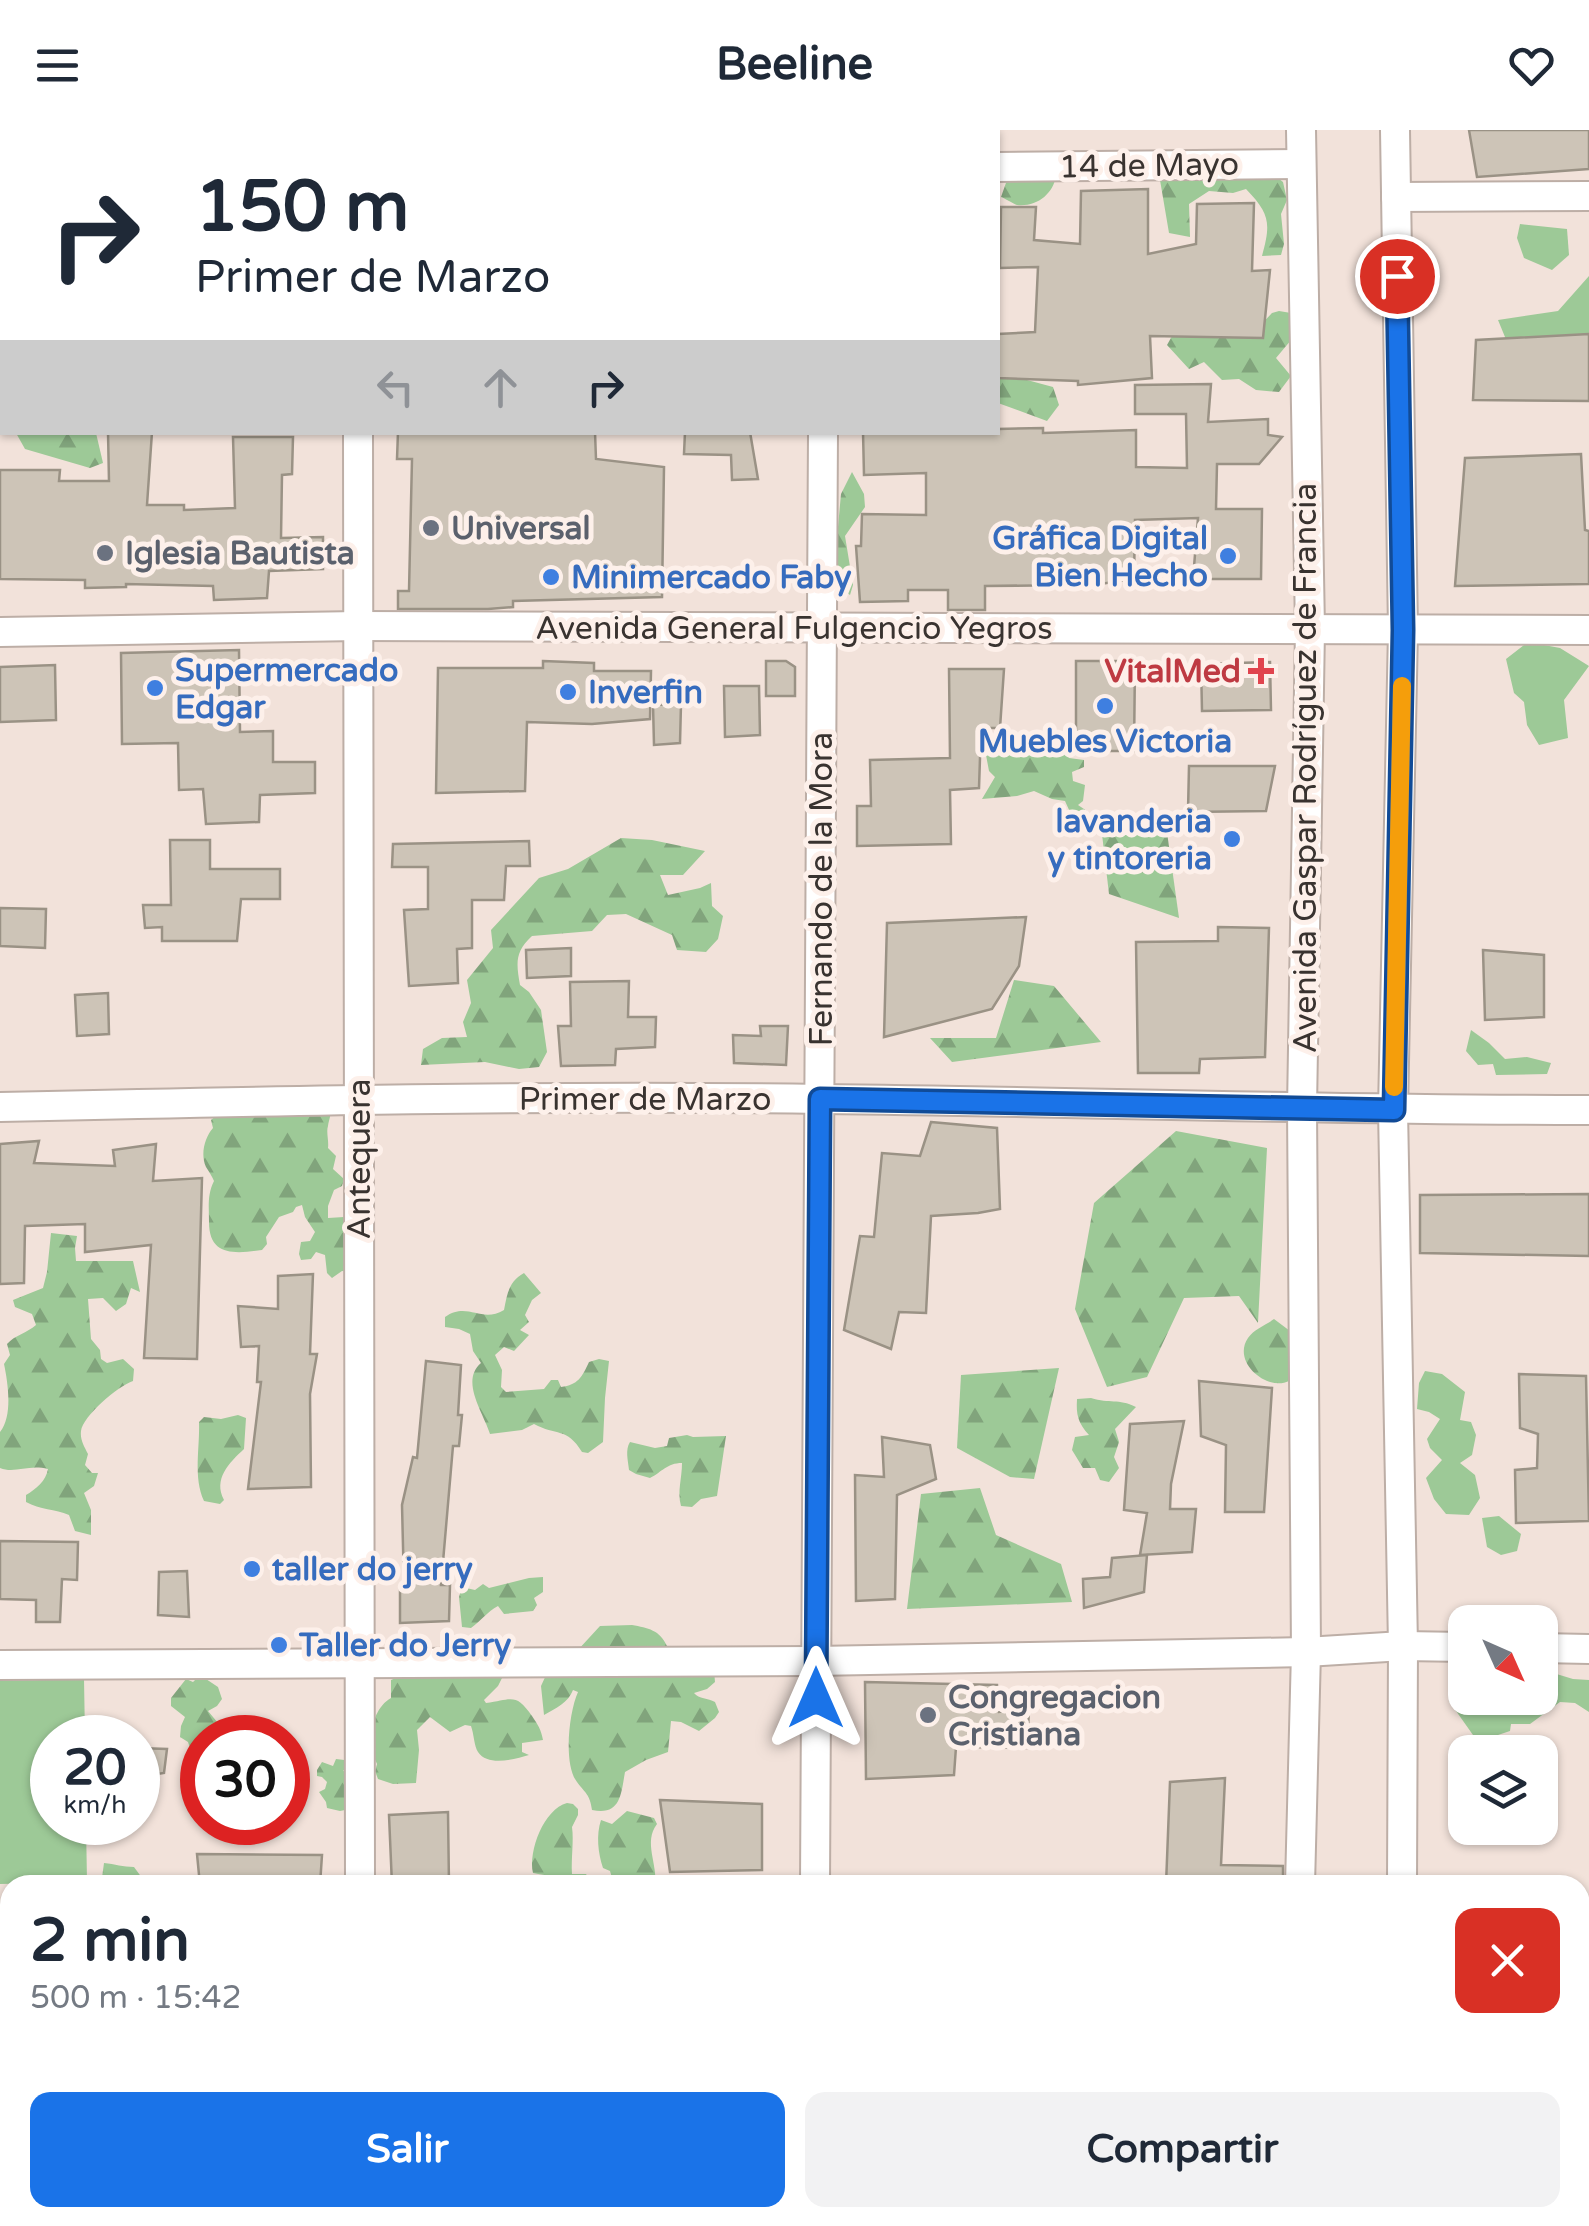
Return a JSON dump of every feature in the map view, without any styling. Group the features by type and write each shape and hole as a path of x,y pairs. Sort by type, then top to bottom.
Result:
{"street":[{"name":"Avenida Gaspar Rodríguez de Francia","path":"1300,1875 1306,1652 1302,1108 1310,629 1301,130"},
{"path":"1394,130 1403,630 1394,1110 1403,1646 1402,1875"},
{"name":"14 de Mayo","path":"1000,166 1301,164"},
{"path":"1396,198 1589,196"},
{"name":"Antequera","path":"358,435 360,1875"},
{"name":"Fernando de la Mora","path":"815,1875 823,435"},
{"name":"Avenida General Fulgencio Yegros","path":"0,632 358,626 1589,630"},
{"name":"Primer de Marzo","path":"0,1107 359,1099 820,1099 1589,1110"},
{"path":"0,1665 816,1660 1448,1647"},
{"path":"1558,1648 1589,1649"}],"green space":[{"path":"1168,171 1269,171 1283,182 1287,200 1281,214 1281,255 1262,256 1266,220 1260,205 1246,189 1233,193 1209,191 1189,204 1190,237 1169,233 1160,180"},
{"path":"1056,176 1048,194 1031,204 1017,205 1001,197 1007,180"},
{"path":"1520,224 1567,229 1569,255 1552,270 1524,258 1517,238"},
{"path":"1589,276 1589,345 1512,354 1498,320 1558,311"},
{"path":"1279,311 1297,314 1297,333 1276,358 1291,376 1279,392 1256,390 1239,379 1222,380 1204,362 1189,369 1167,345 1176,329 1253,333"},
{"path":"1000,374 1053,387 1059,405 1047,421 1000,404"},
{"path":"17,435 96,435 103,463 90,468 25,449"},
{"path":"852,472 864,494 865,507 845,536 853,585 850,595 833,582 841,494"},
{"path":"1528,642 1560,648 1589,666 1564,700 1568,738 1539,745 1527,725 1524,702 1514,693 1506,659"},
{"path":"1042,738 1062,747 1069,758 1084,760 1084,767 1072,772 1073,781 1085,785 1083,801 1078,805 1087,811 1079,821 1065,801 1034,791 982,799 995,777 989,771 986,755 1004,739 1015,744 1017,757 1031,751"},
{"path":"1100,817 1165,818 1179,918 1109,894"},
{"path":"621,838 705,851 683,875 660,875 668,895 711,883 712,906 723,916 718,939 706,952 677,950 672,935 626,914 607,915 592,931 532,936 520,952 518,970 520,985 541,1010 547,1052 539,1067 519,1069 485,1062 421,1065 423,1049 442,1038 467,1037 463,1022 471,1003 467,980 493,948 491,930 539,878 568,869"},
{"path":"1014,980 1054,986 1101,1042 952,1062 930,1038 996,1038"},
{"path":"1471,1030 1505,1059 1527,1057 1551,1063 1547,1074 1496,1075 1493,1064 1478,1065 1466,1051"},
{"path":"331,1109 328,1148 336,1156 333,1169 344,1179 342,1186 334,1190 328,1218 344,1217 351,1272 342,1271 332,1278 327,1273 325,1255 316,1252 311,1259 301,1260 301,1242 310,1241 315,1232 302,1205 279,1217 262,1250 233,1252 218,1247 209,1222 209,1196 214,1181 203,1157 213,1128 211,1120 217,1115"},
{"path":"1176,1131 1267,1148 1258,1323 1239,1296 1184,1298 1147,1377 1107,1387 1075,1309 1094,1203"},
{"path":"51,1233 77,1236 76,1261 133,1261 140,1292 131,1288 126,1304 116,1311 103,1298 88,1299 91,1339 100,1350 101,1359 107,1363 123,1359 134,1369 133,1381 102,1402 81,1431 88,1454 85,1465 92,1473 98,1473 94,1486 84,1493 91,1510 91,1535 75,1531 69,1515 26,1502 26,1495 40,1484 48,1469 0,1468 0,1432 8,1408 4,1364 10,1355 7,1344 36,1325 32,1314 15,1307 13,1300 43,1288"},
{"path":"524,1273 541,1293 532,1300 525,1315 529,1322 520,1330 529,1335 514,1351 504,1347 495,1355 502,1370 501,1387 506,1392 544,1389 551,1380 558,1380 561,1387 567,1386 579,1379 589,1362 609,1361 603,1442 588,1453 582,1452 566,1435 534,1424 522,1430 490,1434 473,1388 475,1370 481,1363 473,1351 470,1334 445,1327 445,1317 453,1313 488,1315 504,1310 512,1284"},
{"path":"1274,1319 1290,1331 1295,1363 1288,1363 1289,1370 1297,1374 1279,1383 1250,1369 1244,1349 1251,1335"},
{"path":"1059,1368 1034,1479 1010,1477 957,1448 961,1375"},
{"path":"1425,1371 1442,1374 1465,1392 1460,1420 1471,1422 1476,1435 1472,1455 1460,1463 1475,1475 1480,1498 1469,1515 1446,1514 1434,1499 1426,1478 1442,1460 1427,1439 1440,1419 1417,1409 1419,1383"},
{"path":"1077,1399 1136,1407 1115,1429 1119,1442 1114,1457 1119,1468 1109,1482 1100,1480 1095,1468 1083,1468 1072,1450 1075,1437 1089,1435 1078,1419"},
{"path":"204,1417 246,1418 244,1449 222,1478 224,1500 220,1504 204,1501 198,1472 199,1422"},
{"path":"726,1436 717,1496 701,1499 692,1507 681,1506 682,1463 668,1466 650,1478 629,1470 627,1455 630,1442 655,1448 667,1446 669,1438"},
{"path":"980,1488 996,1535 1061,1564 1072,1602 907,1609 921,1494"},
{"path":"1499,1516 1521,1534 1517,1551 1501,1555 1487,1547 1482,1518"},
{"path":"543,1577 543,1592 534,1598 537,1605 533,1611 504,1614 498,1606 471,1628 462,1627 462,1587 475,1590 483,1584 489,1588"},
{"path":"632,1625 653,1631 667,1646 676,1649 577,1651 600,1626"},
{"path":"714,1670 715,1682 694,1693 715,1702 719,1712 715,1718 699,1731 671,1721 668,1752 625,1772 618,1802 609,1810 592,1810 570,1763 570,1725 578,1692 573,1690 565,1702 544,1715 541,1686 547,1673"},
{"path":"405,1674 503,1676 484,1700 518,1701 536,1722 543,1740 522,1743 522,1752 529,1755 502,1761 488,1759 477,1749 471,1726 450,1732 430,1717 417,1730 416,1783 393,1784 378,1779 372,1728 379,1710 391,1698 391,1680"},
{"path":"1558,1674 1589,1680 1589,1712 1575,1703 1560,1702"},
{"path":"200,1675 218,1687 222,1699 208,1711 211,1715 182,1715 171,1706 171,1698 186,1679 193,1682"},
{"path":"84,1679 85,1715 30,1715 30,1845 86,1845 87,1875 0,1875 0,1681"},
{"path":"1459,1715 1542,1715 1530,1724 1511,1724 1510,1731 1498,1735 1473,1735"},
{"path":"336,1759 353,1761 343,1771 352,1772 350,1809 340,1811 327,1808 319,1792 327,1782 317,1776 322,1762 333,1766"},
{"path":"567,1803 578,1809 572,1827 572,1874 587,1875 533,1873 533,1854 540,1832 559,1807"},
{"path":"627,1811 654,1818 657,1824 651,1846 655,1875 611,1875 603,1868 598,1832 601,1820 612,1824"},
{"path":"104,1863 134,1867 140,1875 102,1875"}],"building":[{"path":"1469,130 1589,130 1589,169 1477,177"},
{"path":"1148,189 1148,254 1196,244 1197,204 1254,203 1252,271 1270,270 1263,338 1150,336 1152,378 1078,385 1078,381 1000,378 1000,334 1035,332 1038,267 1000,268 1001,207 1036,207 1034,240 1080,244 1081,191"},
{"path":"1589,334 1589,401 1473,400 1476,340"},
{"path":"1211,384 1208,422 1268,419 1268,435 1282,437 1259,464 1217,464 1216,509 1262,509 1261,579 1193,579 1198,518 1135,520 1134,579 1073,588 985,586 985,610 948,610 948,590 908,590 908,601 860,602 856,546 861,546 862,514 926,515 926,473 864,475 863,435 1000,435 1000,429 1043,428 1043,433 1136,430 1136,467 1187,468 1186,414 1135,414 1135,385"},
{"path":"108,435 152,435 147,505 184,505 184,510 235,508 233,437 293,437 292,474 282,475 281,538 323,537 323,569 269,571 267,598 214,600 213,586 126,584 85,588 85,580 0,579 0,470 60,470 59,481 109,481"},
{"path":"398,435 595,435 596,459 664,467 662,597 513,601 513,607 488,609 398,609 398,591 409,591 412,459 397,459"},
{"path":"685,435 751,435 758,479 732,480 731,455 684,454"},
{"path":"1581,454 1585,530 1589,531 1589,584 1455,586 1465,458"},
{"path":"239,650 240,732 273,731 273,762 315,762 315,793 260,795 259,822 206,824 203,789 179,790 178,743 122,744 121,653"},
{"path":"543,661 594,663 594,671 651,671 650,719 592,724 527,722 525,791 436,793 438,668 543,668"},
{"path":"766,661 786,661 795,667 795,696 766,696"},
{"name":"Muebles Victoria","path":"1076,661 1135,661 1134,751 1076,751"},
{"path":"1270,662 1271,710 1202,711 1201,664"},
{"path":"55,665 56,720 0,722 0,667"},
{"path":"949,669 1004,669 1000,728 981,728 979,788 950,790 951,844 857,846 857,806 871,806 870,760 950,758"},
{"path":"724,686 759,686 760,735 725,737"},
{"path":"681,704 680,743 654,745 653,705"},
{"path":"1189,766 1275,766 1266,811 1188,812"},
{"path":"170,840 210,840 210,869 280,869 280,899 241,899 237,941 162,941 162,927 145,928 143,905 171,905"},
{"path":"529,841 530,866 506,866 504,900 472,900 472,948 457,949 458,983 409,986 404,910 428,909 428,867 392,867 393,844"},
{"path":"0,908 46,909 45,948 0,946"},
{"path":"1026,917 1019,966 992,1009 884,1037 887,923"},
{"path":"1218,927 1269,928 1265,1057 1200,1059 1199,1073 1138,1073 1136,942 1218,941"},
{"path":"571,948 571,976 527,978 526,950"},
{"path":"1483,950 1544,955 1544,1017 1485,1020"},
{"path":"629,981 628,1017 656,1017 655,1047 616,1049 615,1065 561,1066 558,1026 571,1026 570,982"},
{"path":"108,993 109,1034 77,1036 75,995"},
{"path":"760,1026 788,1026 786,1065 734,1063 733,1035 761,1036"},
{"path":"931,1122 997,1128 1000,1209 931,1216 926,1313 899,1312 891,1349 844,1330 860,1236 874,1237 882,1153 920,1156"},
{"path":"39,1141 34,1163 115,1166 113,1150 156,1144 153,1181 202,1178 197,1359 144,1358 151,1245 85,1252 85,1224 25,1226 24,1283 0,1284 0,1144"},
{"path":"1589,1194 1589,1256 1420,1253 1420,1195"},
{"path":"313,1274 310,1354 317,1354 310,1394 311,1487 248,1489 261,1382 257,1382 259,1346 241,1347 238,1306 278,1309 278,1276"},
{"path":"426,1361 461,1365 458,1415 462,1415 459,1446 453,1446 441,1585 450,1585 449,1621 400,1623 400,1587 404,1587 402,1505 413,1457 417,1458"},
{"path":"1519,1374 1586,1376 1589,1521 1516,1523 1515,1470 1537,1468 1538,1434 1520,1428"},
{"path":"1199,1381 1272,1388 1264,1512 1225,1512 1226,1445 1201,1436"},
{"path":"1184,1421 1170,1509 1196,1509 1192,1552 1140,1555 1147,1513 1124,1510 1130,1424"},
{"path":"882,1437 930,1445 936,1479 897,1495 895,1599 856,1601 855,1475 884,1477"},
{"path":"0,1541 78,1542 77,1580 62,1579 60,1622 36,1622 36,1600 0,1599"},
{"path":"1147,1555 1144,1592 1084,1608 1083,1579 1110,1577 1112,1558"},
{"path":"187,1571 189,1617 158,1615 159,1572"},
{"path":"865,1682 997,1685 999,1712 1029,1709 1027,1748 956,1747 954,1775 866,1779"},
{"path":"160,1749 167,1749 164,1773 160,1774"},
{"path":"1225,1778 1221,1865 1283,1866 1283,1875 1166,1875 1170,1782"},
{"path":"660,1800 762,1804 762,1870 670,1872"},
{"path":"448,1812 449,1875 392,1875 389,1815"},
{"path":"197,1854 322,1855 321,1875 199,1875"}],"slow traffic":[{"path":"1394,1087 1402,686"}],"place":[{"name":"Universal","path":"431,528"},
{"name":"Iglesia Bautista","path":"105,553"},
{"name":"Gráfica Digital Bien Hecho","path":"1228,556"},
{"name":"Minimercado Faby","path":"551,577"},
{"name":"VitalMed","path":"1261,671"},
{"name":"Supermercado Edgar","path":"155,688"},
{"name":"Inverfin","path":"568,692"},
{"name":"Muebles Victoria","path":"1105,706"},
{"name":"lavanderia y tintoreria","path":"1232,839"},
{"name":"taller do jerry","path":"252,1569"},
{"name":"Taller do Jerry","path":"279,1645"},
{"name":"Congregacion Cristiana","path":"928,1715"}],"route":[{"path":"816,1698 820,1099 1394,1110 1403,630 1397,276"}]}
